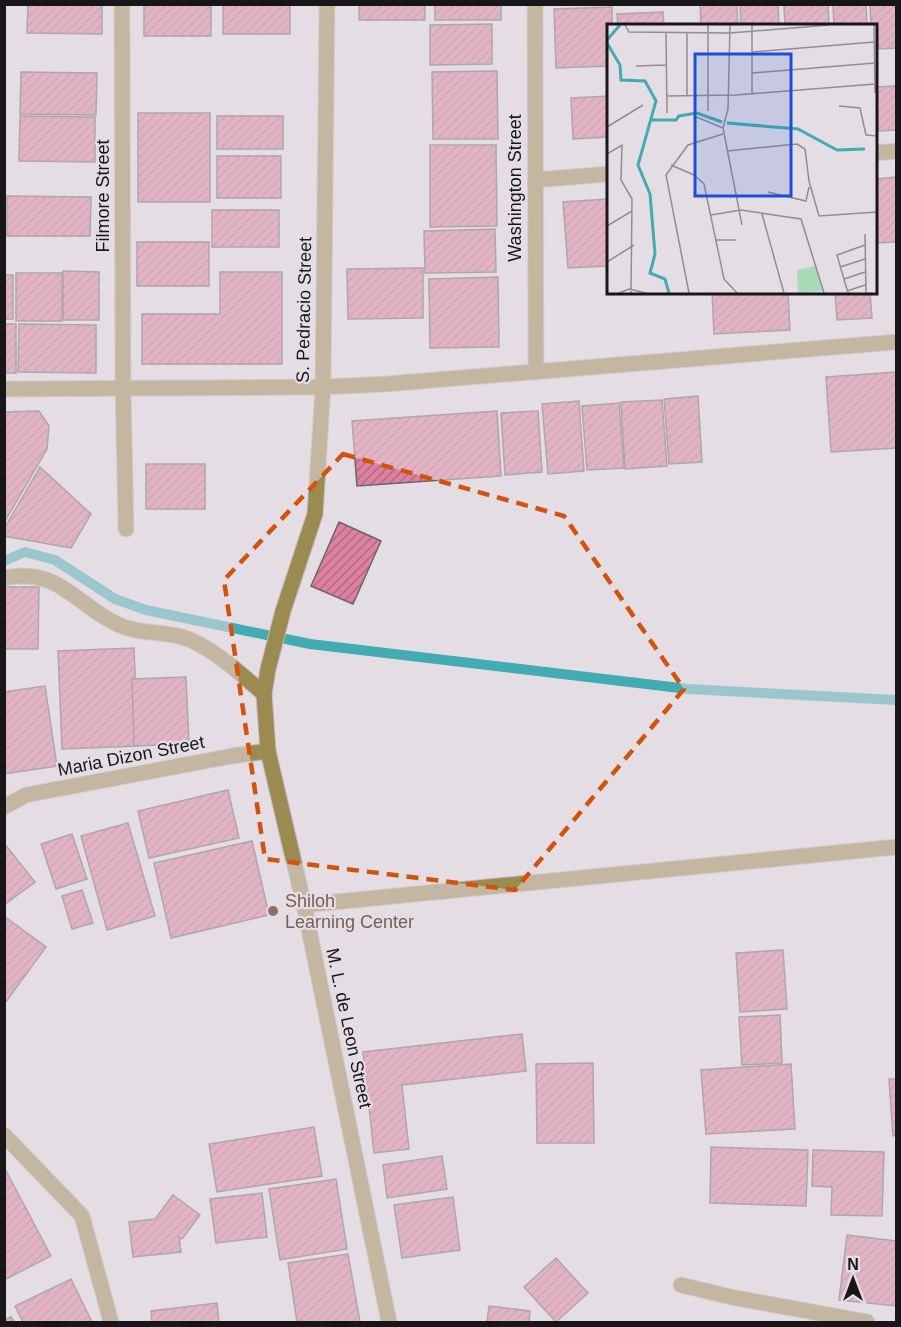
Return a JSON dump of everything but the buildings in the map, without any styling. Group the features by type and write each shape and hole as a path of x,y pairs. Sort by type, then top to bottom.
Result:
{"street":[{"name":"Filmore Street","path":"122,4 123,387 126,530"},
{"name":"S. Pedracio Street","path":"268,669 283,611 315,514 323,387 327,4"},
{"name":"Washington Street","path":"535,4 536,372"},
{"path":"877,153 897,152"},
{"path":"535,180 607,174"},
{"path":"4,389 323,387 386,384 897,342"},
{"path":"4,578 33,575 44,578 122,627 183,637 232,666 264,694"},
{"name":"M. L. de Leon Street","path":"268,669 264,694 268,751 304,905 389,1323"},
{"name":"Maria Dizon Street","path":"4,807 26,795 268,751"},
{"path":"304,905 897,847"},
{"path":"4,1135 82,1216 111,1323"},
{"path":"681,1284 731,1297 867,1323"}],"highlighted area":[{"path":"343,454 564,516 684,689 515,890 265,859 224,580"}],"waterway":[{"path":"4,561 25,552 55,560 115,599 146,610 310,644 688,689 896,700"}],"place":[{"name":"Shiloh Learning Center","path":"273,911"}]}
